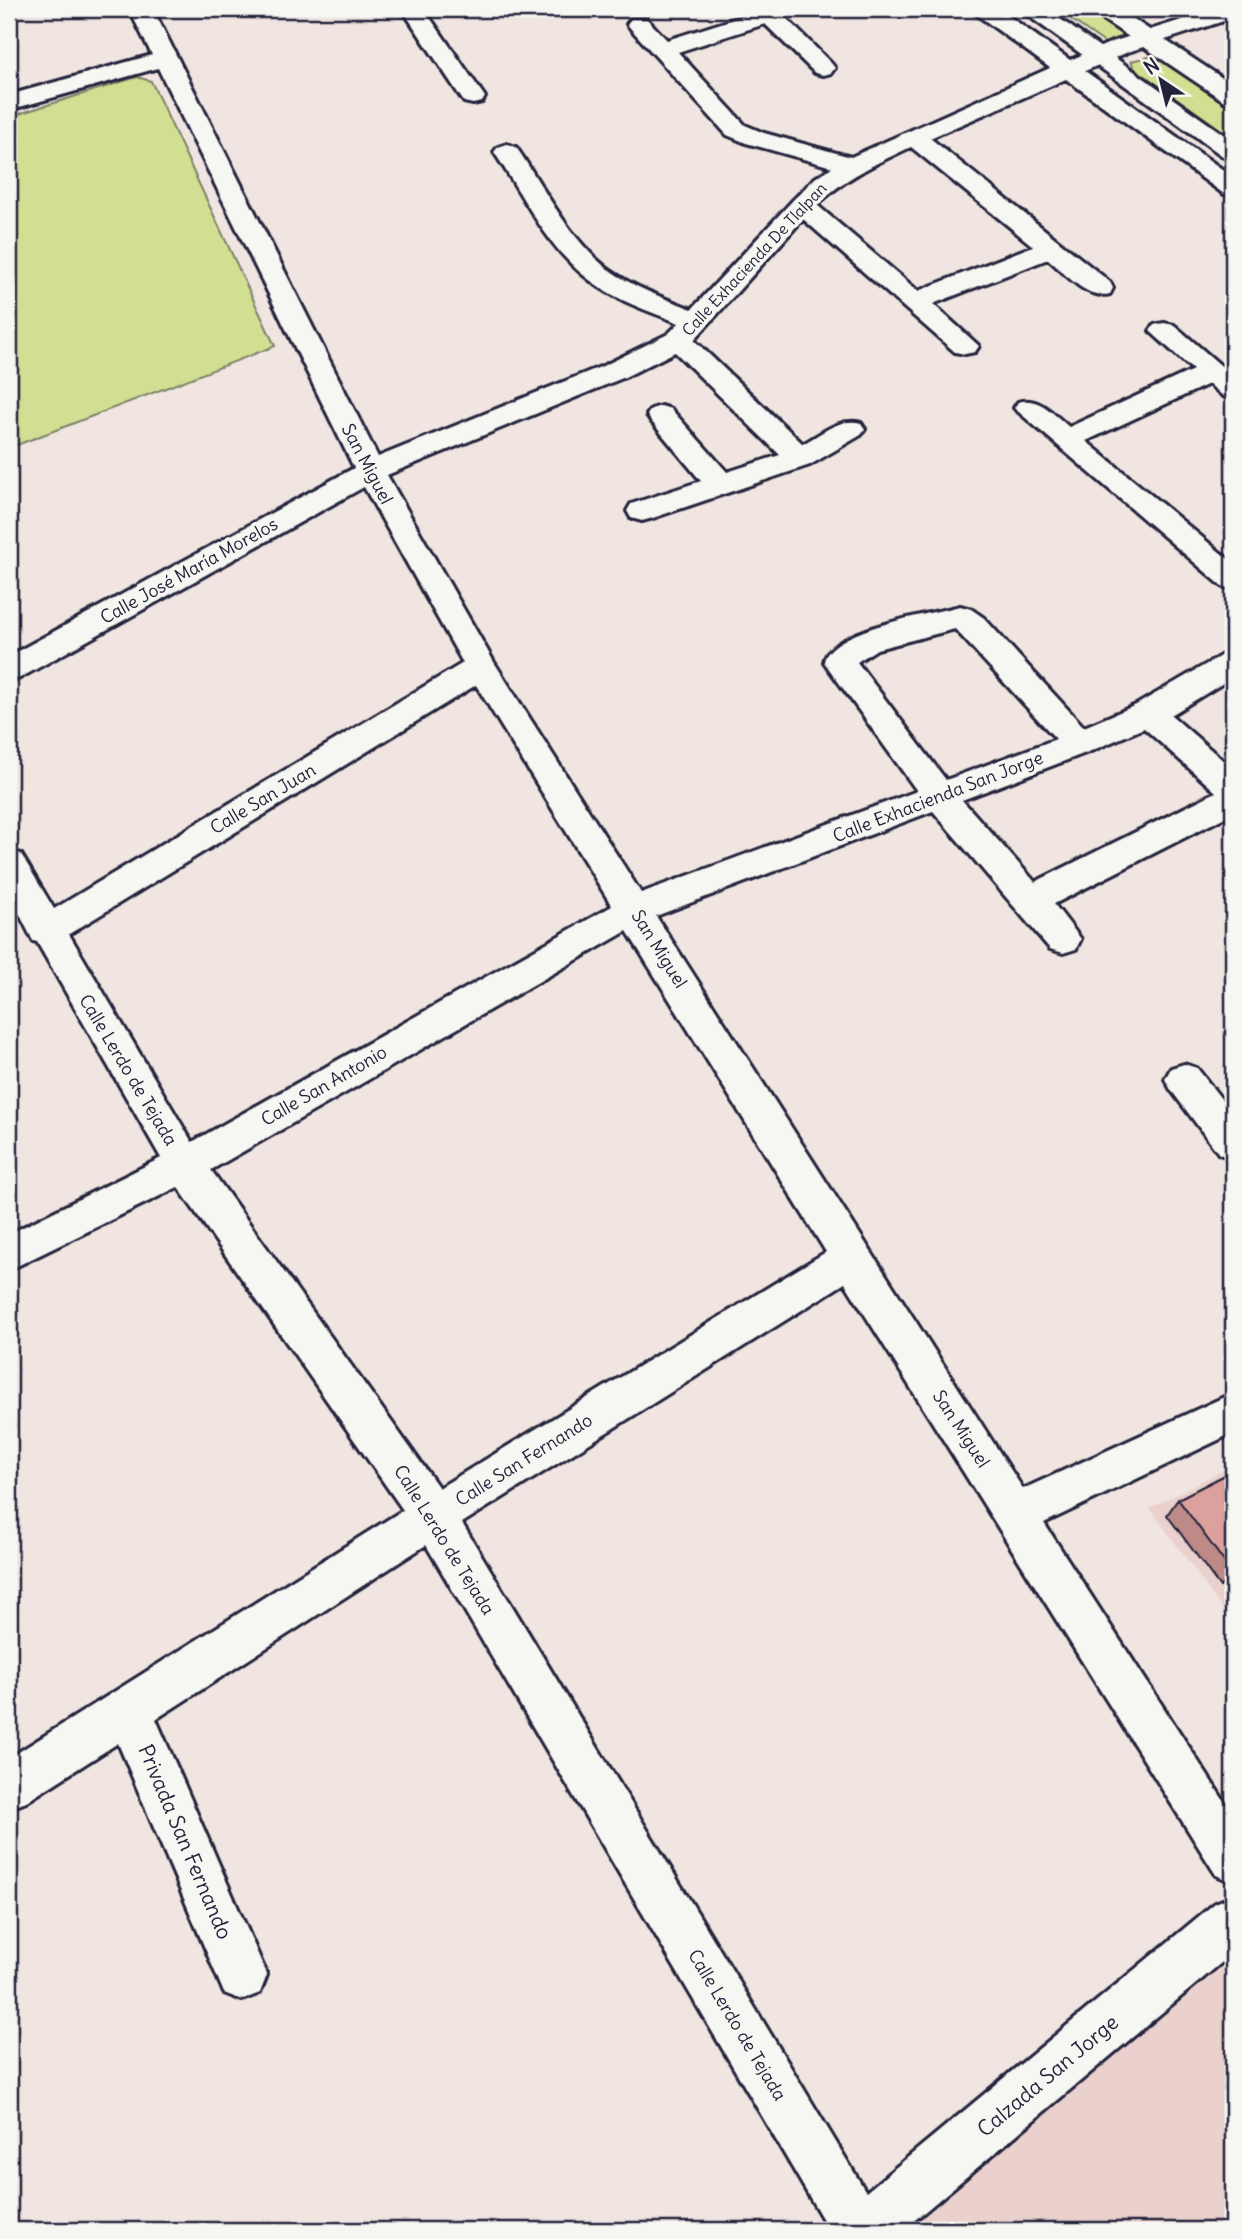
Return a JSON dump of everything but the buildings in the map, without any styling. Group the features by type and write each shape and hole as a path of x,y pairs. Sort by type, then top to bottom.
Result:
{"street":[{"name":"San Miguel","path":"141,9 370,471 481,667 851,1258 1233,1858"},
{"path":"413,9 473,97"},
{"path":"984,9 1233,189"},
{"path":"1031,9 1233,152"},
{"path":"1103,9 1233,96"},
{"name":"Calle Exhacienda De Tlalpan","path":"370,471 615,370 687,330 824,183 853,164 912,135 1097,58 1147,38 1233,11"},
{"path":"661,50 766,12 823,68"},
{"path":"639,24 736,130 755,138 853,164"},
{"path":"9,103 167,58"},
{"path":"912,135 1100,288"},
{"path":"507,152 578,256 596,273 687,330 800,458"},
{"path":"802,205 965,346"},
{"path":"913,303 1052,248"},
{"path":"1067,439 1223,381 1164,331"},
{"path":"1028,408 1233,579"},
{"path":"661,415 722,486"},
{"path":"642,511 800,458 851,429"},
{"name":"Calle José María Morelos","path":"15,657 370,471"},
{"path":"1063,939 940,797 840,662 841,658 847,651 866,641 960,617 973,626 1079,743"},
{"name":"Calle Exhacienda San Jorge","path":"634,910 1079,743 1148,713 1233,663"},
{"name":"Calle San Juan","path":"46,931 481,667"},
{"path":"1148,713 1233,788"},
{"path":"1029,901 1233,798"},
{"name":"Calle Lerdo de Tejada","path":"9,863 46,931 185,1165 433,1516 861,2230"},
{"name":"Calle San Antonio","path":"9,1253 185,1165 634,910"},
{"path":"1184,1079 1233,1143"},
{"name":"Calle San Fernando","path":"9,1785 433,1516 851,1258"},
{"path":"1016,1514 1233,1412"},
{"name":"Privada San Fernando","path":"128,1710 242,1975"},
{"name":"Calzada San Jorge","path":"861,2230 1233,1921"}],"shaded area":[{"path":"1233,1465 1233,1624 1150,1508"},
{"path":"1233,1894 1233,2230 836,2230"}],"green space":[{"path":"1056,9 1099,9 1144,40 1147,48 1118,52"},
{"path":"1148,57 1166,58 1233,103 1233,138 1135,69 1131,61"},
{"path":"137,77 151,81 275,346 9,448 9,117"}]}
